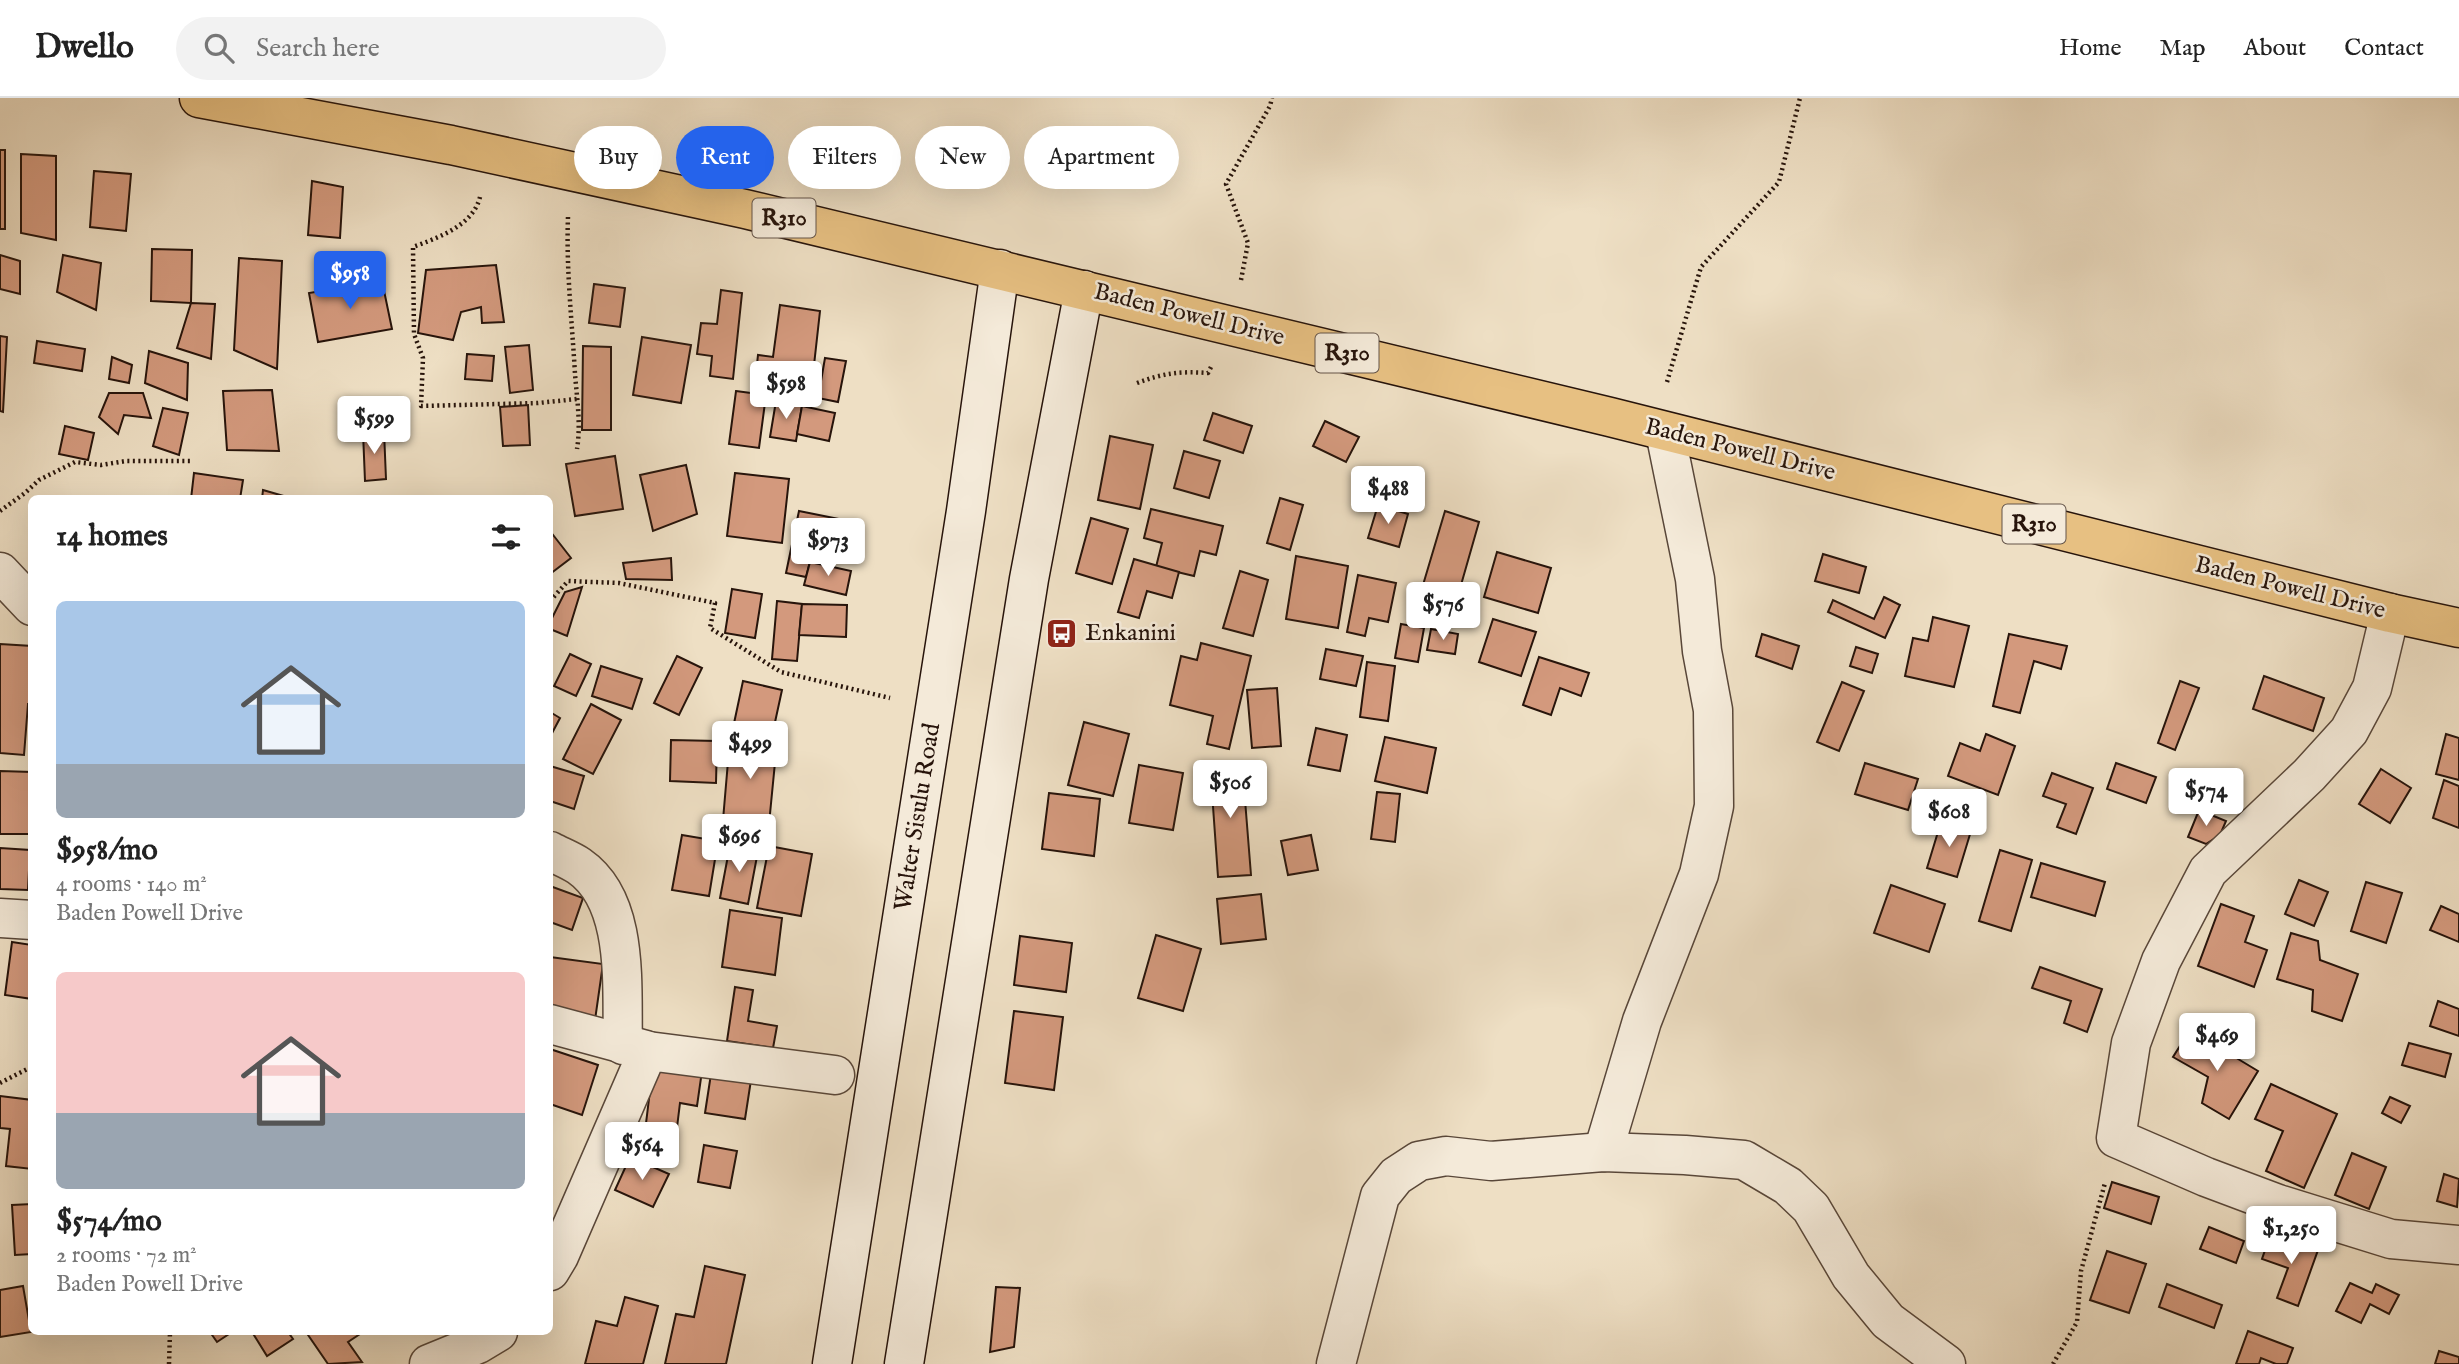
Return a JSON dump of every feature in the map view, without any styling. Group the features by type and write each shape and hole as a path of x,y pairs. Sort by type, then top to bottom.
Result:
{"main road":[{"name":"Baden Powell Drive","path":"199,98 490,153 745,209 1233,325 2459,628"}],"street":[{"name":"Walter Sisulu Road","path":"832,1364 967,511 1000,269"},
{"path":"904,1364 1029,579 1084,290"},
{"path":"1603,1152 1642,1021 1699,874 1713,806 1713,710 1702,651 1695,579 1665,432"},
{"path":"0,572 28,602"},
{"path":"2390,613 2372,688 2348,731 2269,815 2208,871 2161,961 2131,1043 2116,1138 2206,1177 2278,1204 2391,1239 2459,1245"},
{"path":"553,852 580,866 601,888 613,912 635,1048 553,1266"},
{"path":"0,918 28,920"},
{"path":"553,1025 635,1048 835,1075"},
{"path":"1336,1364 1380,1196 1396,1176 1419,1161 1446,1156 1492,1161 1603,1152 1744,1160 1788,1186 1811,1208 1851,1276 1888,1321 1946,1364"},
{"path":"429,1364 493,1335"}],"path":[{"path":"1138,383 1163,373 1208,373 1233,325 1248,243 1226,184 1272,98"},
{"path":"1665,432 1667,379 1701,267 1779,183 1800,98"},
{"path":"490,153 479,202 463,222 440,236 413,247 414,334 423,358 421,407 577,399"},
{"path":"568,171 567,258 577,399 577,449"},
{"path":"0,511 39,480 75,463 101,466 126,461 192,461"},
{"path":"553,598 568,580 619,583 715,603 710,628 781,672 895,699"},
{"path":"0,1083 28,1069"},
{"path":"2053,1364 2077,1322 2081,1271 2116,1138"},
{"path":"169,1364 170,1335"}],"building":[{"path":"0,150 5,150 5,229 0,229"},
{"path":"21,154 56,156 56,240 21,233"},
{"path":"94,171 131,174 126,231 90,227"},
{"path":"312,181 343,187 340,238 308,235"},
{"path":"152,249 192,250 191,303 151,301"},
{"path":"0,255 20,261 20,294 0,289"},
{"path":"63,255 101,263 96,310 57,292"},
{"path":"239,258 282,261 277,369 234,350"},
{"path":"496,265 504,322 482,323 481,307 461,312 453,340 418,333 426,270"},
{"path":"382,281 392,329 318,342 309,293"},
{"path":"594,284 625,288 620,327 589,323"},
{"path":"721,290 742,293 733,379 710,376 712,356 697,354 701,323 717,324"},
{"path":"191,303 215,304 211,359 177,348"},
{"path":"780,305 820,311 810,401 754,393 758,355 773,357"},
{"path":"0,336 7,337 3,412 0,411"},
{"path":"642,337 691,345 681,403 633,395"},
{"path":"37,341 85,349 82,371 34,363"},
{"path":"529,345 533,390 510,393 505,347"},
{"path":"583,346 611,347 611,430 582,430"},
{"path":"149,351 188,363 187,400 145,383"},
{"path":"467,354 494,356 492,381 465,379"},
{"path":"112,357 132,365 129,383 109,379"},
{"path":"825,358 846,361 838,402 818,398"},
{"path":"272,390 279,451 227,450 223,391"},
{"path":"736,391 766,395 759,448 729,444"},
{"path":"109,393 143,393 151,418 124,415 118,434 99,417"},
{"path":"776,401 802,406 796,441 770,437"},
{"path":"528,405 530,445 503,446 500,407"},
{"path":"802,406 835,413 829,441 797,434"},
{"path":"163,408 188,413 179,455 153,446"},
{"path":"1213,413 1252,426 1243,453 1204,440"},
{"path":"1325,421 1359,437 1346,462 1313,446"},
{"path":"65,426 94,433 88,460 59,454"},
{"path":"384,431 386,479 365,481 363,432"},
{"path":"1110,436 1153,445 1140,509 1098,500"},
{"path":"1184,451 1220,461 1209,498 1174,488"},
{"path":"615,456 623,509 575,516 566,464"},
{"path":"686,465 697,514 653,531 640,475"},
{"path":"194,473 243,480 241,495 191,495"},
{"path":"735,473 789,479 782,543 727,536"},
{"path":"263,490 280,495 262,495"},
{"path":"1280,498 1303,505 1290,550 1267,543"},
{"path":"1378,505 1408,514 1399,547 1368,538"},
{"path":"1151,509 1223,526 1216,555 1200,551 1194,576 1156,567 1162,543 1144,538"},
{"path":"799,511 844,520 836,555 813,550 806,577 786,573"},
{"path":"1445,511 1479,522 1455,606 1420,595"},
{"path":"1091,518 1128,529 1112,584 1076,573"},
{"path":"553,535 571,558 553,572"},
{"path":"1497,552 1551,568 1538,613 1484,597"},
{"path":"1823,554 1866,567 1859,593 1815,581"},
{"path":"1296,556 1348,566 1338,628 1286,619"},
{"path":"671,558 672,580 626,579 623,563"},
{"path":"1134,559 1179,572 1172,598 1147,591 1139,618 1118,612"},
{"path":"810,562 851,571 846,595 804,585"},
{"path":"1240,571 1268,580 1253,636 1223,628"},
{"path":"1358,575 1396,583 1388,622 1369,618 1365,636 1347,632"},
{"path":"582,587 567,636 553,630 553,616 565,592"},
{"path":"732,589 762,594 755,638 725,633"},
{"path":"1884,597 1900,605 1885,638 1828,612 1833,600 1874,619"},
{"path":"777,601 802,604 797,661 772,659"},
{"path":"802,604 847,605 846,637 799,635"},
{"path":"1933,617 1969,626 1954,687 1905,676 1913,638 1928,641"},
{"path":"1493,619 1536,632 1521,676 1479,662"},
{"path":"1401,624 1424,628 1418,662 1395,658"},
{"path":"1431,629 1458,634 1455,654 1427,650"},
{"path":"1762,634 1799,646 1792,669 1756,656"},
{"path":"2009,634 2067,646 2061,669 2034,661 2020,713 1993,706"},
{"path":"1201,643 1251,656 1229,749 1207,744 1213,716 1170,705 1181,656 1197,660"},
{"path":"0,644 28,646 28,704 24,755 0,753"},
{"path":"1856,647 1878,654 1872,673 1850,666"},
{"path":"1326,649 1363,656 1356,686 1320,679"},
{"path":"570,654 591,664 576,696 554,686"},
{"path":"677,656 702,668 679,715 654,703"},
{"path":"1539,657 1589,673 1581,696 1560,688 1551,715 1523,705"},
{"path":"1367,662 1395,666 1388,721 1360,717"},
{"path":"601,666 642,679 632,709 592,696"},
{"path":"2264,676 2324,698 2313,731 2253,709"},
{"path":"743,681 782,690 772,736 733,728"},
{"path":"2180,681 2199,688 2175,750 2158,743"},
{"path":"1842,682 1864,691 1839,751 1817,742"},
{"path":"1277,688 1281,746 1252,748 1247,690"},
{"path":"591,704 621,720 593,774 563,759"},
{"path":"553,714 560,718 553,731"},
{"path":"1084,722 1129,734 1113,796 1068,785"},
{"path":"1316,728 1347,735 1340,771 1308,765"},
{"path":"1986,734 2015,746 1998,795 1948,776 1960,743 1980,751"},
{"path":"2446,734 2459,738 2459,780 2436,774"},
{"path":"1385,737 1436,748 1427,793 1375,781"},
{"path":"730,738 777,742 769,824 723,820"},
{"path":"671,740 717,741 716,783 670,781"},
{"path":"1242,762 1251,875 1218,877 1210,764"},
{"path":"1865,763 1918,779 1908,810 1855,794"},
{"path":"2116,763 2156,777 2146,803 2107,789"},
{"path":"1139,765 1183,773 1173,830 1129,823"},
{"path":"553,767 584,776 574,809 553,802"},
{"path":"2381,769 2411,788 2390,823 2359,804"},
{"path":"0,771 28,772 28,834 0,834"},
{"path":"2052,773 2093,788 2076,834 2057,827 2066,804 2043,796"},
{"path":"2444,780 2459,786 2459,828 2433,818"},
{"path":"1377,792 1400,794 1395,842 1371,839"},
{"path":"1049,793 1100,799 1094,856 1042,849"},
{"path":"2199,810 2226,821 2220,835 2206,844 2188,837"},
{"path":"1941,822 1971,831 1957,877 1927,868"},
{"path":"682,835 718,841 709,896 672,890"},
{"path":"1311,835 1318,870 1288,875 1281,841"},
{"path":"730,845 758,851 748,904 720,898"},
{"path":"769,846 812,854 801,916 757,908"},
{"path":"0,848 28,850 28,890 0,889"},
{"path":"2000,850 2032,860 2011,931 1979,921"},
{"path":"2041,863 2105,882 2095,916 2031,897"},
{"path":"2299,880 2328,892 2314,926 2285,914"},
{"path":"2366,882 2402,893 2386,943 2351,931"},
{"path":"1891,885 1945,904 1929,952 1874,933"},
{"path":"553,887 583,898 572,930 553,923"},
{"path":"1261,894 1266,939 1221,944 1217,899"},
{"path":"2221,904 2254,916 2245,942 2267,950 2254,987 2198,966"},
{"path":"2441,906 2459,914 2459,942 2430,930"},
{"path":"730,910 782,918 775,975 722,967"},
{"path":"2291,933 2318,941 2320,960 2358,974 2342,1021 2312,1011 2313,990 2277,979"},
{"path":"1156,935 1201,949 1183,1011 1138,998"},
{"path":"1020,936 1072,943 1066,992 1014,985"},
{"path":"12,942 28,944 28,998 5,995"},
{"path":"553,957 603,964 595,1020 553,1013"},
{"path":"2040,967 2102,989 2087,1032 2064,1023 2071,1001 2032,988"},
{"path":"735,987 753,990 748,1021 777,1026 773,1048 727,1041"},
{"path":"2438,1001 2459,1009 2459,1036 2430,1026"},
{"path":"1014,1011 1063,1017 1054,1090 1005,1083"},
{"path":"2190,1030 2258,1071 2229,1119 2202,1103 2208,1077 2173,1057"},
{"path":"2409,1043 2451,1054 2445,1077 2402,1065"},
{"path":"553,1050 598,1065 582,1115 553,1105"},
{"path":"653,1066 702,1071 697,1106 680,1103 674,1152 643,1148"},
{"path":"711,1074 751,1080 745,1119 705,1113"},
{"path":"2271,1084 2337,1114 2304,1188 2266,1171 2283,1131 2255,1119"},
{"path":"0,1096 28,1100 28,1169 6,1166 10,1129 0,1128"},
{"path":"2390,1097 2410,1106 2401,1123 2382,1113"},
{"path":"704,1145 737,1151 730,1188 698,1182"},
{"path":"2352,1153 2386,1167 2369,1209 2335,1195"},
{"path":"630,1157 669,1174 653,1207 615,1190"},
{"path":"2444,1174 2459,1179 2457,1207 2437,1201"},
{"path":"2112,1182 2159,1197 2151,1224 2104,1208"},
{"path":"28,1204 28,1254 15,1255 12,1205"},
{"path":"2209,1227 2244,1241 2236,1263 2200,1249"},
{"path":"2271,1233 2318,1250 2298,1306 2277,1298 2288,1268 2262,1259"},
{"path":"2107,1251 2146,1264 2129,1313 2090,1300"},
{"path":"705,1266 745,1275 726,1364 665,1364 676,1314 694,1317"},
{"path":"2350,1283 2372,1293 2376,1284 2399,1295 2389,1314 2370,1304 2361,1323 2336,1311"},
{"path":"2167,1284 2222,1305 2214,1328 2159,1307"},
{"path":"23,1286 28,1332 0,1337 0,1290"},
{"path":"996,1287 1020,1288 1014,1347 990,1352"},
{"path":"625,1297 658,1306 643,1364 585,1364 596,1321 617,1326"},
{"path":"2248,1331 2293,1348 2287,1364 2276,1364 2261,1358 2259,1364 2236,1364"},
{"path":"212,1335 228,1335 217,1342"},
{"path":"254,1335 290,1335 293,1339 267,1356"},
{"path":"308,1335 358,1335 348,1342 362,1362 328,1364"},
{"path":"2439,1351 2459,1357 2459,1364 2435,1364"}],"place":[{"name":"Enkanini","path":"1062,633"}]}
